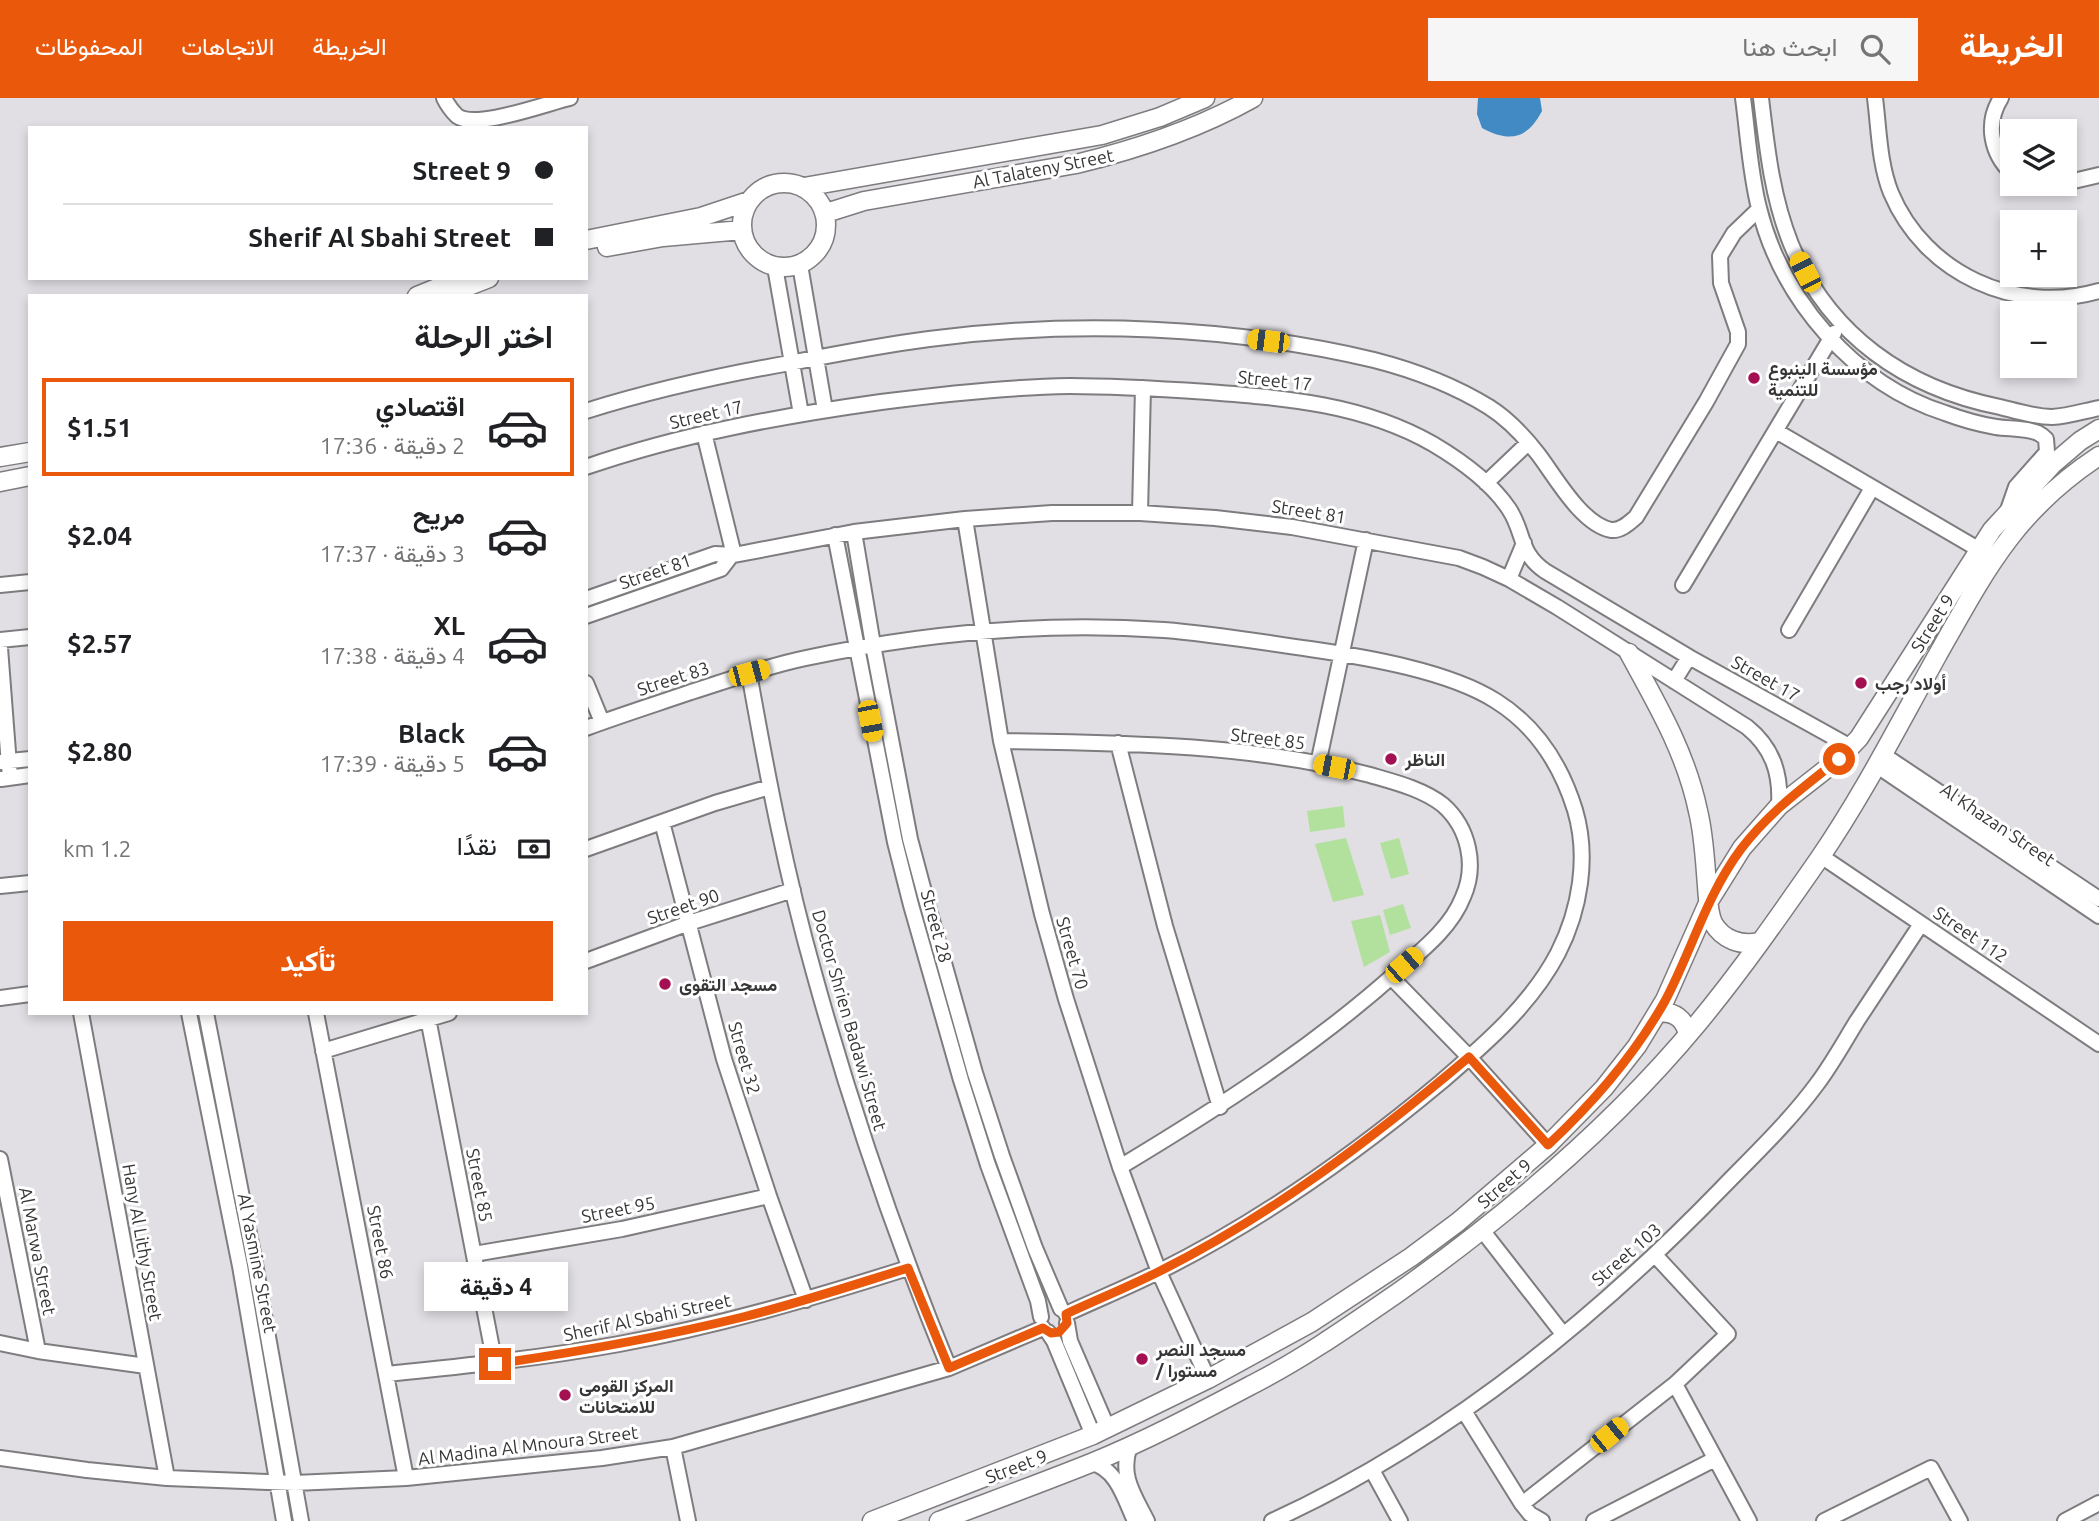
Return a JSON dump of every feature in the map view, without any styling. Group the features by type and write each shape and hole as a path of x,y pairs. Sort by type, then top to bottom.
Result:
{"main road":[{"name":"Al Talateny Street","path":"804,187 1102,135 1160,117 1205,98"},
{"name":"Al Talateny Street","path":"826,213 864,201 1107,157 1194,127 1253,98"},
{"path":"789,183 804,187 818,198 826,213 827,229 823,244 814,256 800,265 775,267 763,262 752,254 745,243 742,230 743,215 749,201 760,190 774,184 789,183"},
{"path":"588,240 701,216 749,201"},
{"path":"588,251 663,237 742,230"},
{"path":"422,294 455,280"},
{"path":"448,294 484,280"},
{"name":"Street 9","path":"872,1521 1101,1432 1208,1379 1312,1322 1411,1257 1494,1192 1548,1145 1604,1088 1637,1046 1676,977 1709,901 1742,848 1779,806 1852,747 1868,727 1978,550 2008,510 2067,452 2099,429"},
{"path":"0,457 28,452"},
{"name":"Street 9","path":"939,1521 1091,1463 1263,1380 1384,1302 1482,1230 1603,1127 1688,1035 1821,856 2006,539 2060,484 2099,456"},
{"path":"0,482 28,477"},
{"path":"1629,653 1669,727 1690,777 1702,830 1712,919 1723,935 1740,943 1759,942"},
{"path":"1657,1013 1667,1012 1680,1018 1688,1035"}],"street":[{"path":"444,98 459,117 472,120 489,119 567,98"},
{"path":"1743,98 1759,209 1788,280 1808,312 1831,338 1886,384 1918,402 1977,423 2035,432 2046,439 2047,452 2016,487 2008,510"},
{"path":"1761,98 1773,187 1781,216 1805,272 1840,323 1865,346 1926,385 1970,401 2038,415 2059,416 2099,408"},
{"path":"2000,159 1994,146 1992,118 2001,98"},
{"path":"1878,102 1881,156 1891,192 1908,225 1932,253 1963,276 1999,291 2038,298 2077,297 2099,291"},
{"path":"2077,180 2099,175"},
{"path":"588,410 677,385 932,338 1051,330 1169,332 1252,339 1346,354 1421,375 1490,407 1513,426 1583,512 1598,524 1612,530 1619,529 1636,517 1738,344 1738,332 1721,284 1720,256 1734,233 1759,209"},
{"path":"800,265 825,410"},
{"path":"775,267 801,414"},
{"path":"1683,585 1840,323"},
{"path":"1918,402 1926,385"},
{"name":"Street 17","path":"588,466 704,433 825,410 948,393 1071,386 1143,388 1270,397 1344,408 1376,417 1434,444 1486,482 1510,510 1530,560 1545,571 1689,657 1852,747"},
{"path":"1140,513 1143,388"},
{"path":"2035,432 2038,415"},
{"path":"1776,431 1978,550"},
{"path":"704,433 732,555"},
{"path":"1486,482 1528,443"},
{"path":"1789,630 1872,488"},
{"name":"Street 81","path":"588,598 715,554 732,555 854,532 965,519 1052,513 1140,513 1215,517 1366,540 1459,558 1509,579 1747,727 1762,741 1773,757 1779,775 1779,806"},
{"name":"Street 70","path":"965,519 1001,741 1042,914 1066,999 1120,1167 1160,1272 1208,1379"},
{"name":"Street 28","path":"854,532 910,839 975,1073 1035,1248 1064,1315 1070,1341 1101,1432"},
{"name":"Street 28","path":"835,535 895,842 961,1080 988,1165 1038,1301 1044,1326 1101,1432"},
{"path":"1318,764 1366,540"},
{"path":"1509,579 1524,543"},
{"name":"Street 81","path":"588,615 721,569 732,555"},
{"path":"0,586 28,582"},
{"path":"855,648 982,632 1072,628 1162,630 1342,654 1435,675 1481,692 1521,719 1552,756 1568,787 1578,821 1583,856 1579,890 1570,924 1557,955 1537,986 1504,1025 1412,1105 1335,1164 1252,1219 1160,1272 1064,1315 1059,1332 1044,1326 1047,1308 1054,1307 1064,1315"},
{"path":"0,640 28,637"},
{"path":"0,648 5,779 28,775"},
{"name":"Street 83","path":"588,727 749,673 802,658 855,648"},
{"path":"1674,681 1689,657"},
{"name":"Doctor Shrien Badawi Street","path":"749,673 770,787 814,973 862,1132 908,1268 949,1368"},
{"path":"588,688 602,722"},
{"name":"Street 85","path":"1001,741 1118,743 1252,754 1318,764 1385,779 1429,796 1443,806 1455,818 1468,849 1470,866 1463,899 1444,928 1391,977 1307,1046 1220,1107 1120,1167"},
{"path":"1118,743 1165,926 1220,1107"},
{"path":"4,762 28,759"},
{"name":"Al Khazan Street","path":"1879,759 2099,899"},
{"name":"Al Khazan Street","path":"1879,759 2099,916"},
{"path":"588,848 723,800 770,787"},
{"name":"Street 32","path":"662,822 724,1059 807,1300"},
{"path":"895,842 910,839"},
{"name":"Street 112","path":"1821,856 2099,1044"},
{"path":"0,886 28,883"},
{"name":"Street 90","path":"588,960 689,923 793,890"},
{"name":"Street 103","path":"1272,1521 1372,1470 1464,1411 1563,1334 1688,1225 1782,1127 1817,1084 1921,924"},
{"path":"1391,977 1469,1057 1548,1145"},
{"path":"0,998 28,995"},
{"name":"Hany Al Lithy Street","path":"81,1015 166,1478"},
{"name":"Al Yasmine Street","path":"189,1015 232,1229 248,1265 301,1521"},
{"name":"Al Yasmine Street","path":"206,1015 248,1227 248,1265 284,1521"},
{"name":"Street 86","path":"316,1015 406,1478"},
{"path":"323,1051 428,1017"},
{"name":"Street 85","path":"428,1017 495,1364"},
{"path":"193,1033 209,1029"},
{"name":"Al Marwa Street","path":"0,1159 38,1351"},
{"name":"Street 95","path":"474,1254 622,1229 769,1196"},
{"path":"232,1229 248,1227"},
{"path":"1482,1230 1563,1334"},
{"path":"1522,1504 1675,1384 1728,1334 1655,1255"},
{"name":"Sherif Al Sbahi Street","path":"387,1374 495,1364 621,1344 807,1300 908,1268"},
{"name":"Al Madina Al Mnoura Street","path":"0,1458 166,1478 277,1483 406,1478 541,1465 673,1447 949,1368 1044,1326"},
{"path":"0,1343 146,1366"},
{"path":"1675,1384 1749,1521"},
{"path":"1464,1411 1522,1504 1530,1514 1542,1521"},
{"path":"1130,1446 1125,1461 1125,1476 1147,1521"},
{"path":"673,1447 688,1521"},
{"path":"1594,1521 1714,1459"},
{"path":"1091,1463 1104,1468 1113,1476 1135,1521"},
{"path":"1824,1521 1930,1468 1960,1521"},
{"path":"1372,1470 1400,1521"},
{"path":"2065,1521 2099,1503"}],"green space":[{"path":"1343,806 1345,827 1310,832 1307,811"},
{"path":"1346,838 1364,895 1333,902 1315,844"},
{"path":"1399,838 1409,874 1391,879 1380,843"},
{"path":"1403,904 1411,928 1390,935 1383,910"},
{"path":"1380,915 1390,952 1364,967 1351,921"}],"water":[{"path":"1478,98 1540,98 1542,111 1524,133 1501,136 1482,128 1477,114"}],"place":[{"name":"مؤسسة الينبوع للتنمية","path":"1754,378"},
{"name":"أولاد رجب","path":"1861,683"},
{"name":"الناظر","path":"1391,759"},
{"name":"مسجد التقوى","path":"665,984"},
{"name":"مسجد النصر / مستورا","path":"1142,1359"},
{"name":"المركز القومى للامتحانات","path":"565,1395"}],"route":[{"path":"495,1364 621,1344 746,1317 908,1268 949,1368 1043,1328 1051,1333 1059,1332 1067,1323 1066,1314 1160,1272 1252,1219 1335,1164 1469,1057 1548,1145 1604,1088 1637,1046 1665,1000 1709,901 1742,848 1779,806 1839,759"}]}
